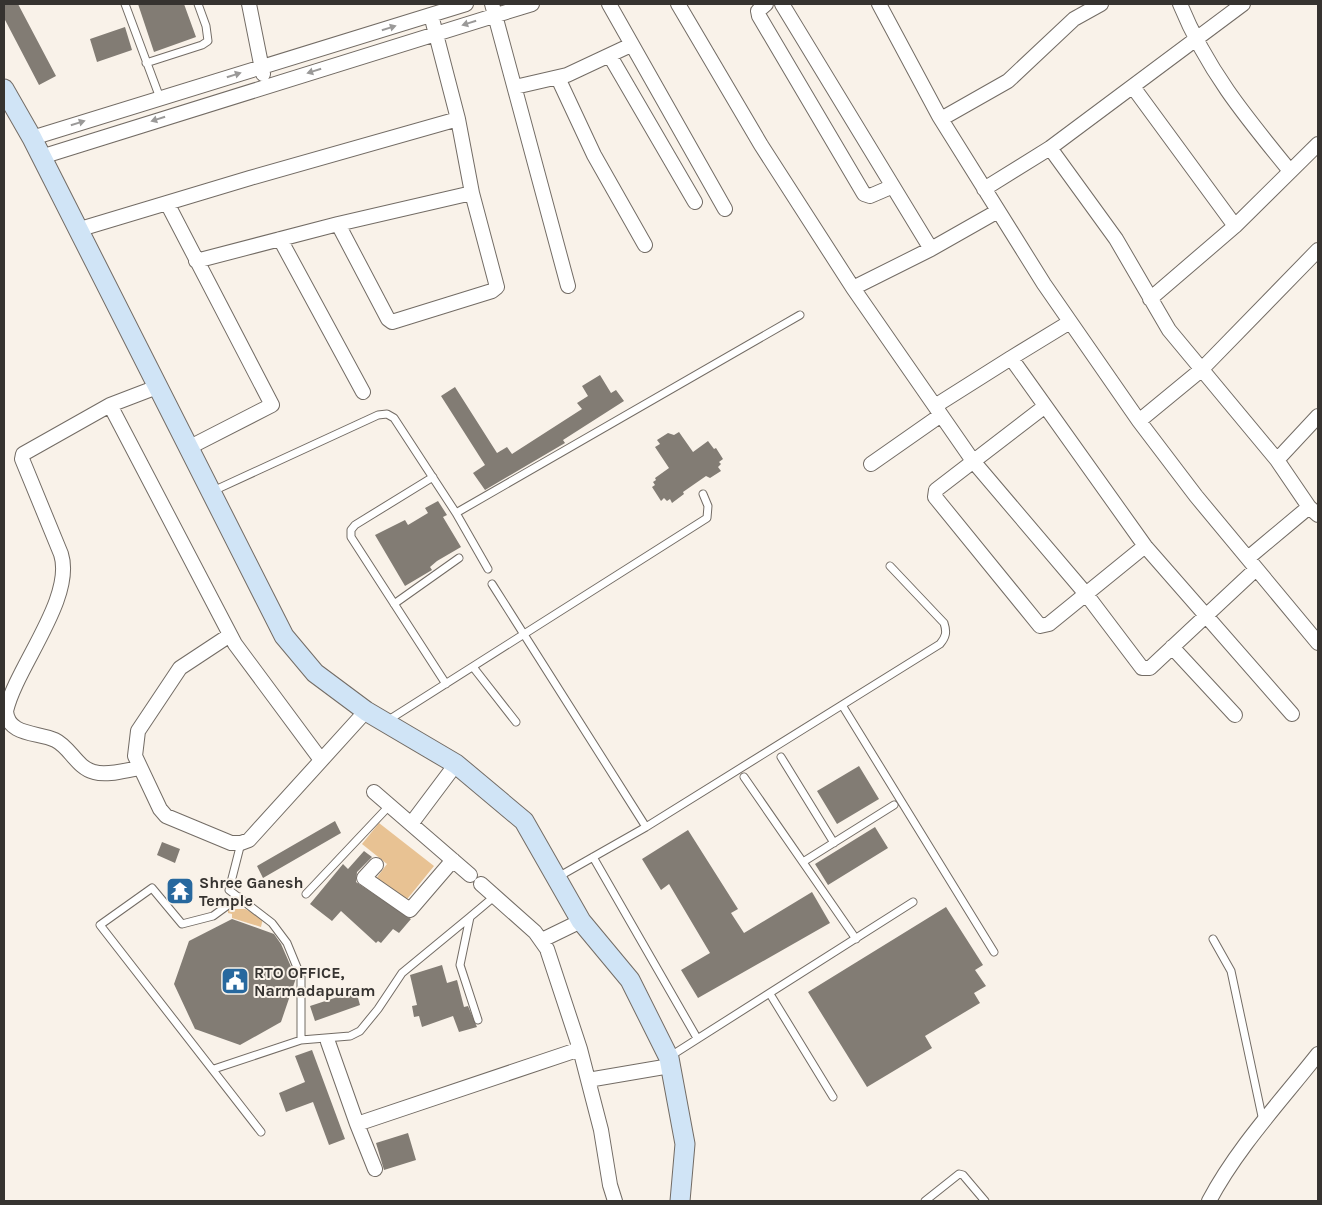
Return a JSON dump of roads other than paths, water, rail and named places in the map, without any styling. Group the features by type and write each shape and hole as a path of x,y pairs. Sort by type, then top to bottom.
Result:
{"main road":[{"path":"4,89 32,138 284,636 315,673 366,711 456,764 524,821 581,921 630,980 670,1062 685,1144 680,1201"}],"street":[{"path":"249,4 266,86"},
{"path":"32,138 466,4"},
{"path":"41,157 436,34 494,10 532,4"},
{"path":"609,4 724,209"},
{"path":"678,4 761,145 853,288 973,461 1086,594 1142,668 1150,668 1205,614 1252,563 1314,511 1277,460 1169,330 1116,240 1050,148"},
{"path":"766,4 758,10 759,16 864,194 870,196 891,186"},
{"path":"782,4 930,249"},
{"path":"879,4 941,119 1070,322 1139,421 1318,643"},
{"path":"941,119 1008,81 1074,19 1101,4"},
{"path":"1180,4 1195,39 1235,103 1290,171"},
{"path":"984,189 1050,148 1243,4"},
{"path":"494,10 568,286"},
{"path":"338,224 388,319 392,322 492,291 497,287 472,193 458,119 431,15"},
{"path":"515,87 558,78 631,45"},
{"path":"610,56 695,202"},
{"path":"558,78 594,155 645,245"},
{"path":"1133,87 1234,226"},
{"path":"77,230 458,119"},
{"path":"1150,299 1234,226 1318,144"},
{"path":"196,261 338,224 472,193"},
{"path":"167,203 272,405 188,448"},
{"path":"853,288 930,249 998,211"},
{"path":"280,239 362,392"},
{"path":"1139,421 1201,370 1318,250"},
{"path":"871,464 938,410 1011,358 1070,322"},
{"path":"1011,358 1144,546 1292,714"},
{"path":"140,768 103,773 92,772 58,741 15,729 6,718 6,711 56,600 64,570 61,554 22,459 23,454 110,405 157,387"},
{"path":"110,405 230,635 321,760"},
{"path":"1044,407 936,490 935,497 1040,626 1049,624 1144,546"},
{"path":"1277,460 1318,416"},
{"path":"230,635 180,668 138,731 135,756 160,809 166,816 231,843 241,843 249,840 366,711"},
{"path":"1172,647 1235,715"},
{"path":"411,824 456,764"},
{"path":"374,792 495,896 542,940 580,1049 601,1130 610,1184 615,1201"},
{"path":"376,864 364,878 410,910 452,860"},
{"path":"542,940 581,921"},
{"path":"328,1042 375,1170"},
{"path":"357,1124 580,1049"},
{"path":"1209,1201 1220,1181 1318,1054"},
{"path":"588,1080 670,1062"}],"lane":[{"path":"126,4 160,98"},
{"path":"146,63 202,45 208,41 206,26 198,4"},
{"path":"456,513 800,315"},
{"path":"210,493 378,416 387,414 394,418 433,477 488,569"},
{"path":"433,477 355,525 351,530 351,537 446,684"},
{"path":"385,722 707,518 708,506 702,494"},
{"path":"394,604 459,558"},
{"path":"556,878 646,827 940,644 945,638 946,630 944,623 890,566"},
{"path":"492,584 526,634 646,827"},
{"path":"473,667 516,722"},
{"path":"842,705 994,952"},
{"path":"781,757 834,842"},
{"path":"744,777 856,939"},
{"path":"306,894 390,805"},
{"path":"803,862 894,805"},
{"path":"241,843 229,890 272,923 287,943 301,977 301,1040"},
{"path":"593,857 697,1038"},
{"path":"238,897 213,916 182,924 152,888 100,925 214,1069 261,1132"},
{"path":"214,1069 301,1040 350,1036 360,1031 378,1009 402,973 495,896"},
{"path":"670,1062 697,1038 914,902"},
{"path":"470,917 460,965 478,1020"},
{"path":"1213,939 1231,971 1264,1122"},
{"path":"770,994 833,1097"},
{"path":"925,1201 959,1174 963,1175 985,1201"}],"place":[{"name":"Shree Ganesh Temple","path":"180,891"},
{"name":"RTO OFFICE, Narmadapuram","path":"235,981"}]}
